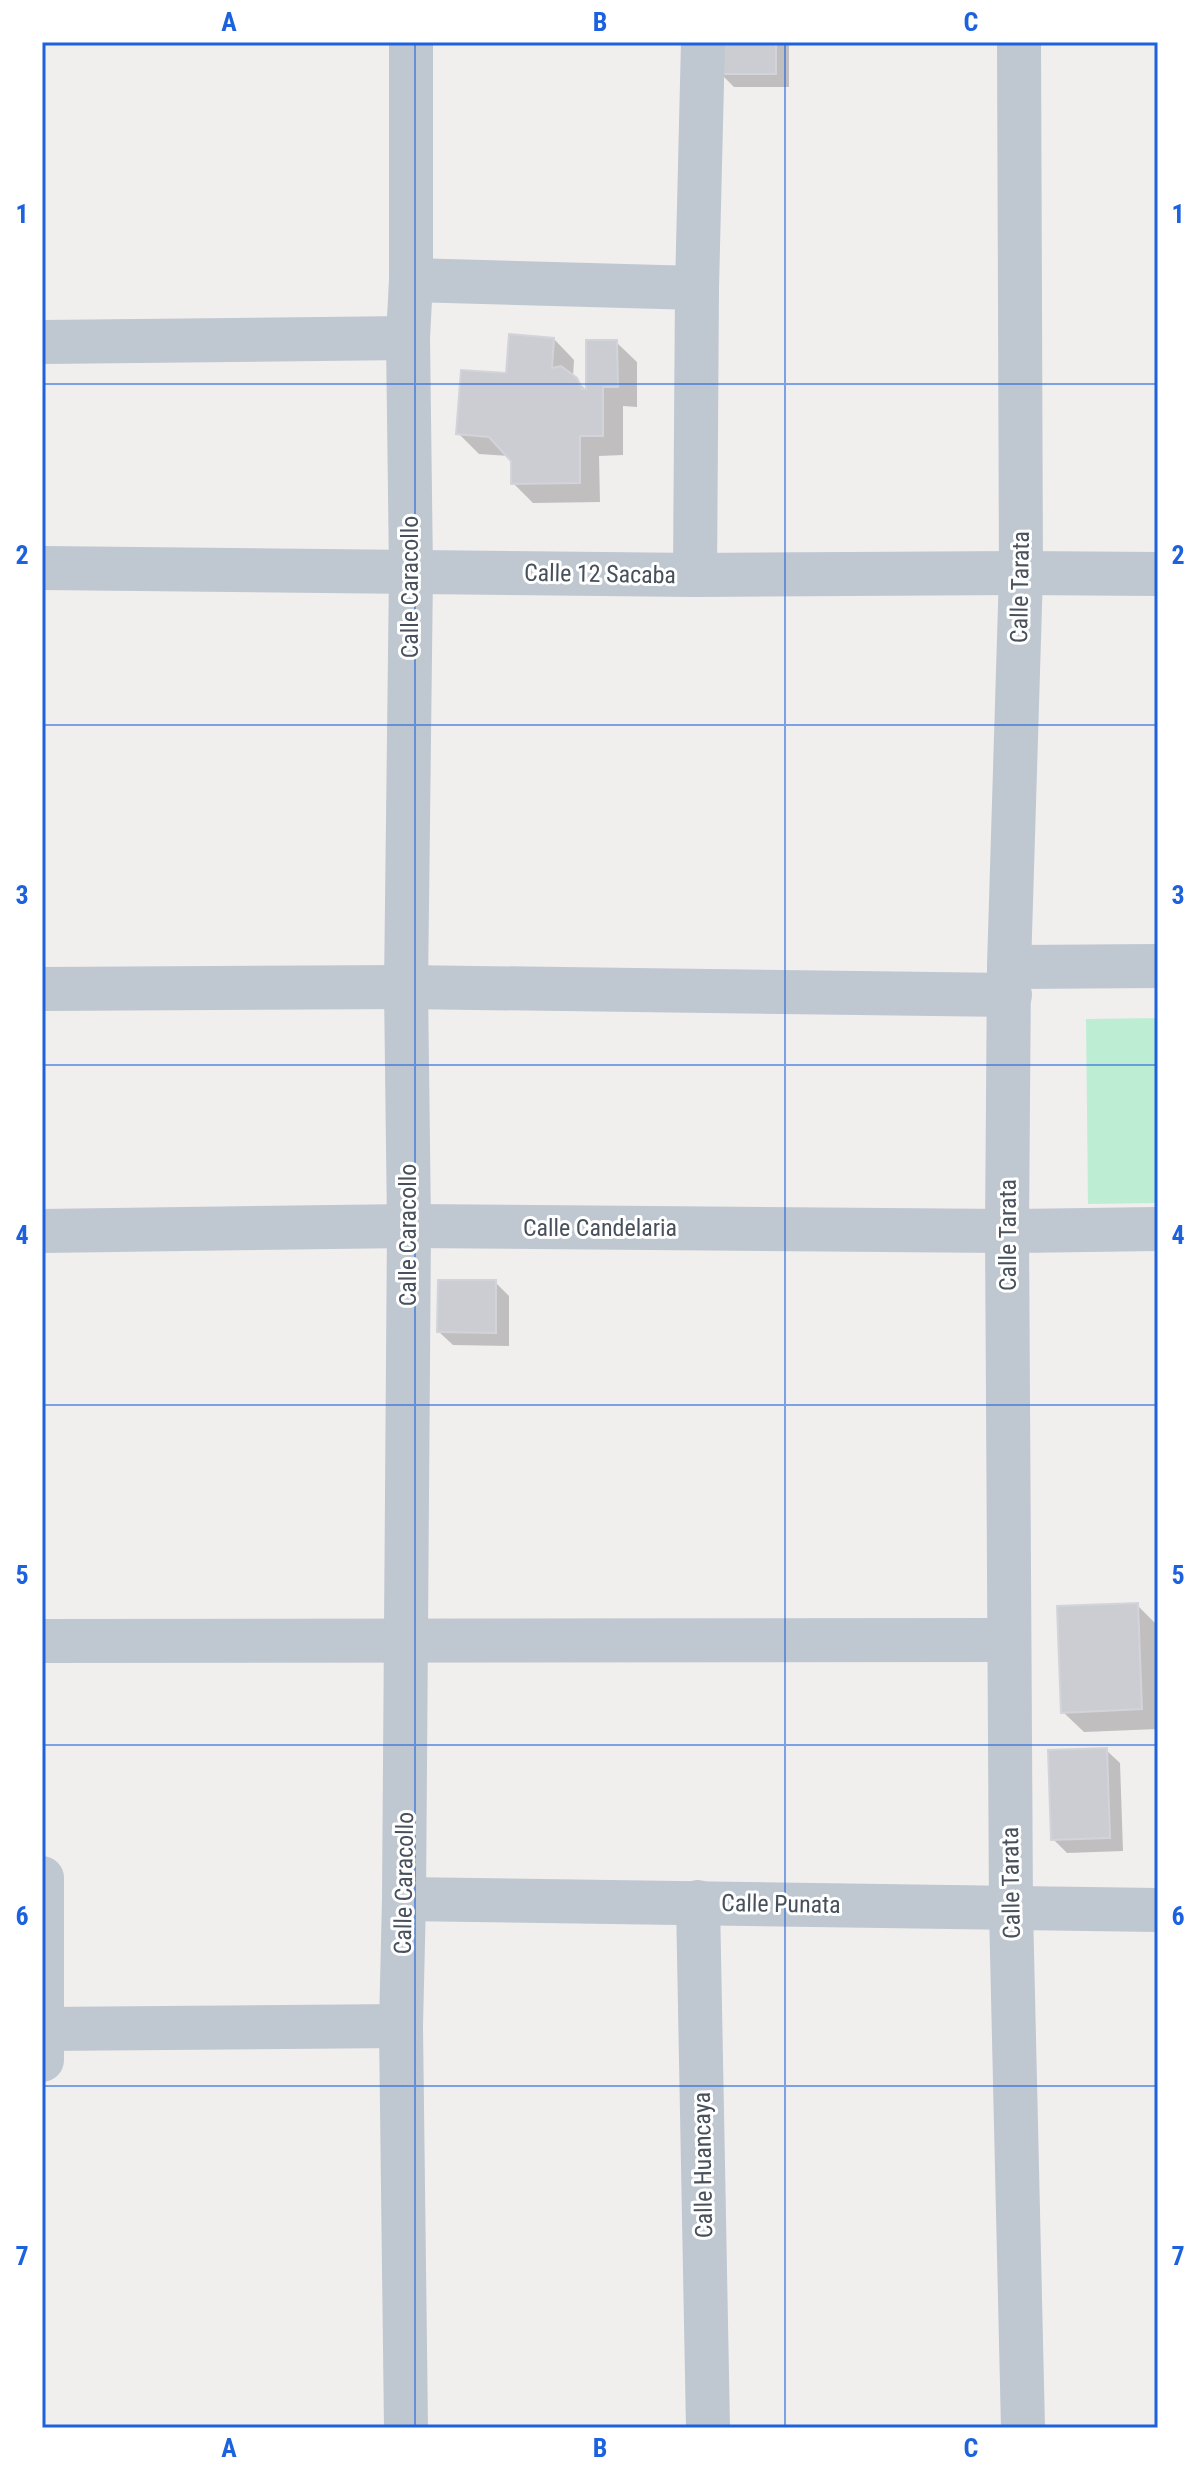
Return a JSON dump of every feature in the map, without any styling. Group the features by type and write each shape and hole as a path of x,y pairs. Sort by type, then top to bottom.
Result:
{"street":[{"name":"Calle Caracollo","path":"406,2428 401,2026 409,1226 406,987 411,572 408,338 411,280 411,42"},
{"path":"695,575 703,42"},
{"name":"Calle Tarata","path":"1019,42 1021,573 1009,981 1007,1231 1011,1909 1023,2428"},
{"path":"411,280 697,288"},
{"path":"42,342 408,338"},
{"name":"Calle 12 Sacaba","path":"42,568 695,575 1158,574"},
{"path":"42,989 1009,981 1158,966"},
{"name":"Calle Candelaria","path":"42,1231 409,1226 1007,1231 1158,1229"},
{"path":"42,1641 1008,1640"},
{"path":"42,2060 43,1878"},
{"name":"Calle Punata","path":"404,1899 1158,1910"},
{"name":"Calle Huancaya","path":"698,1902 708,2428"},
{"path":"43,2029 401,2026"}],"green space":[{"path":"1158,1018 1158,1203 1088,1204 1086,1019"}],"building":[{"path":"719,42 776,42 776,74 719,74"},
{"path":"509,334 554,338 552,368 561,366 577,378 582,389 586,389 586,340 617,340 618,387 603,387 603,436 580,436 580,483 511,484 511,461 489,437 456,434 461,370 506,373"},
{"path":"438,1280 496,1280 496,1333 437,1332"},
{"path":"1138,1603 1142,1709 1061,1713 1057,1606"},
{"path":"1107,1748 1110,1838 1051,1840 1048,1750"}]}
